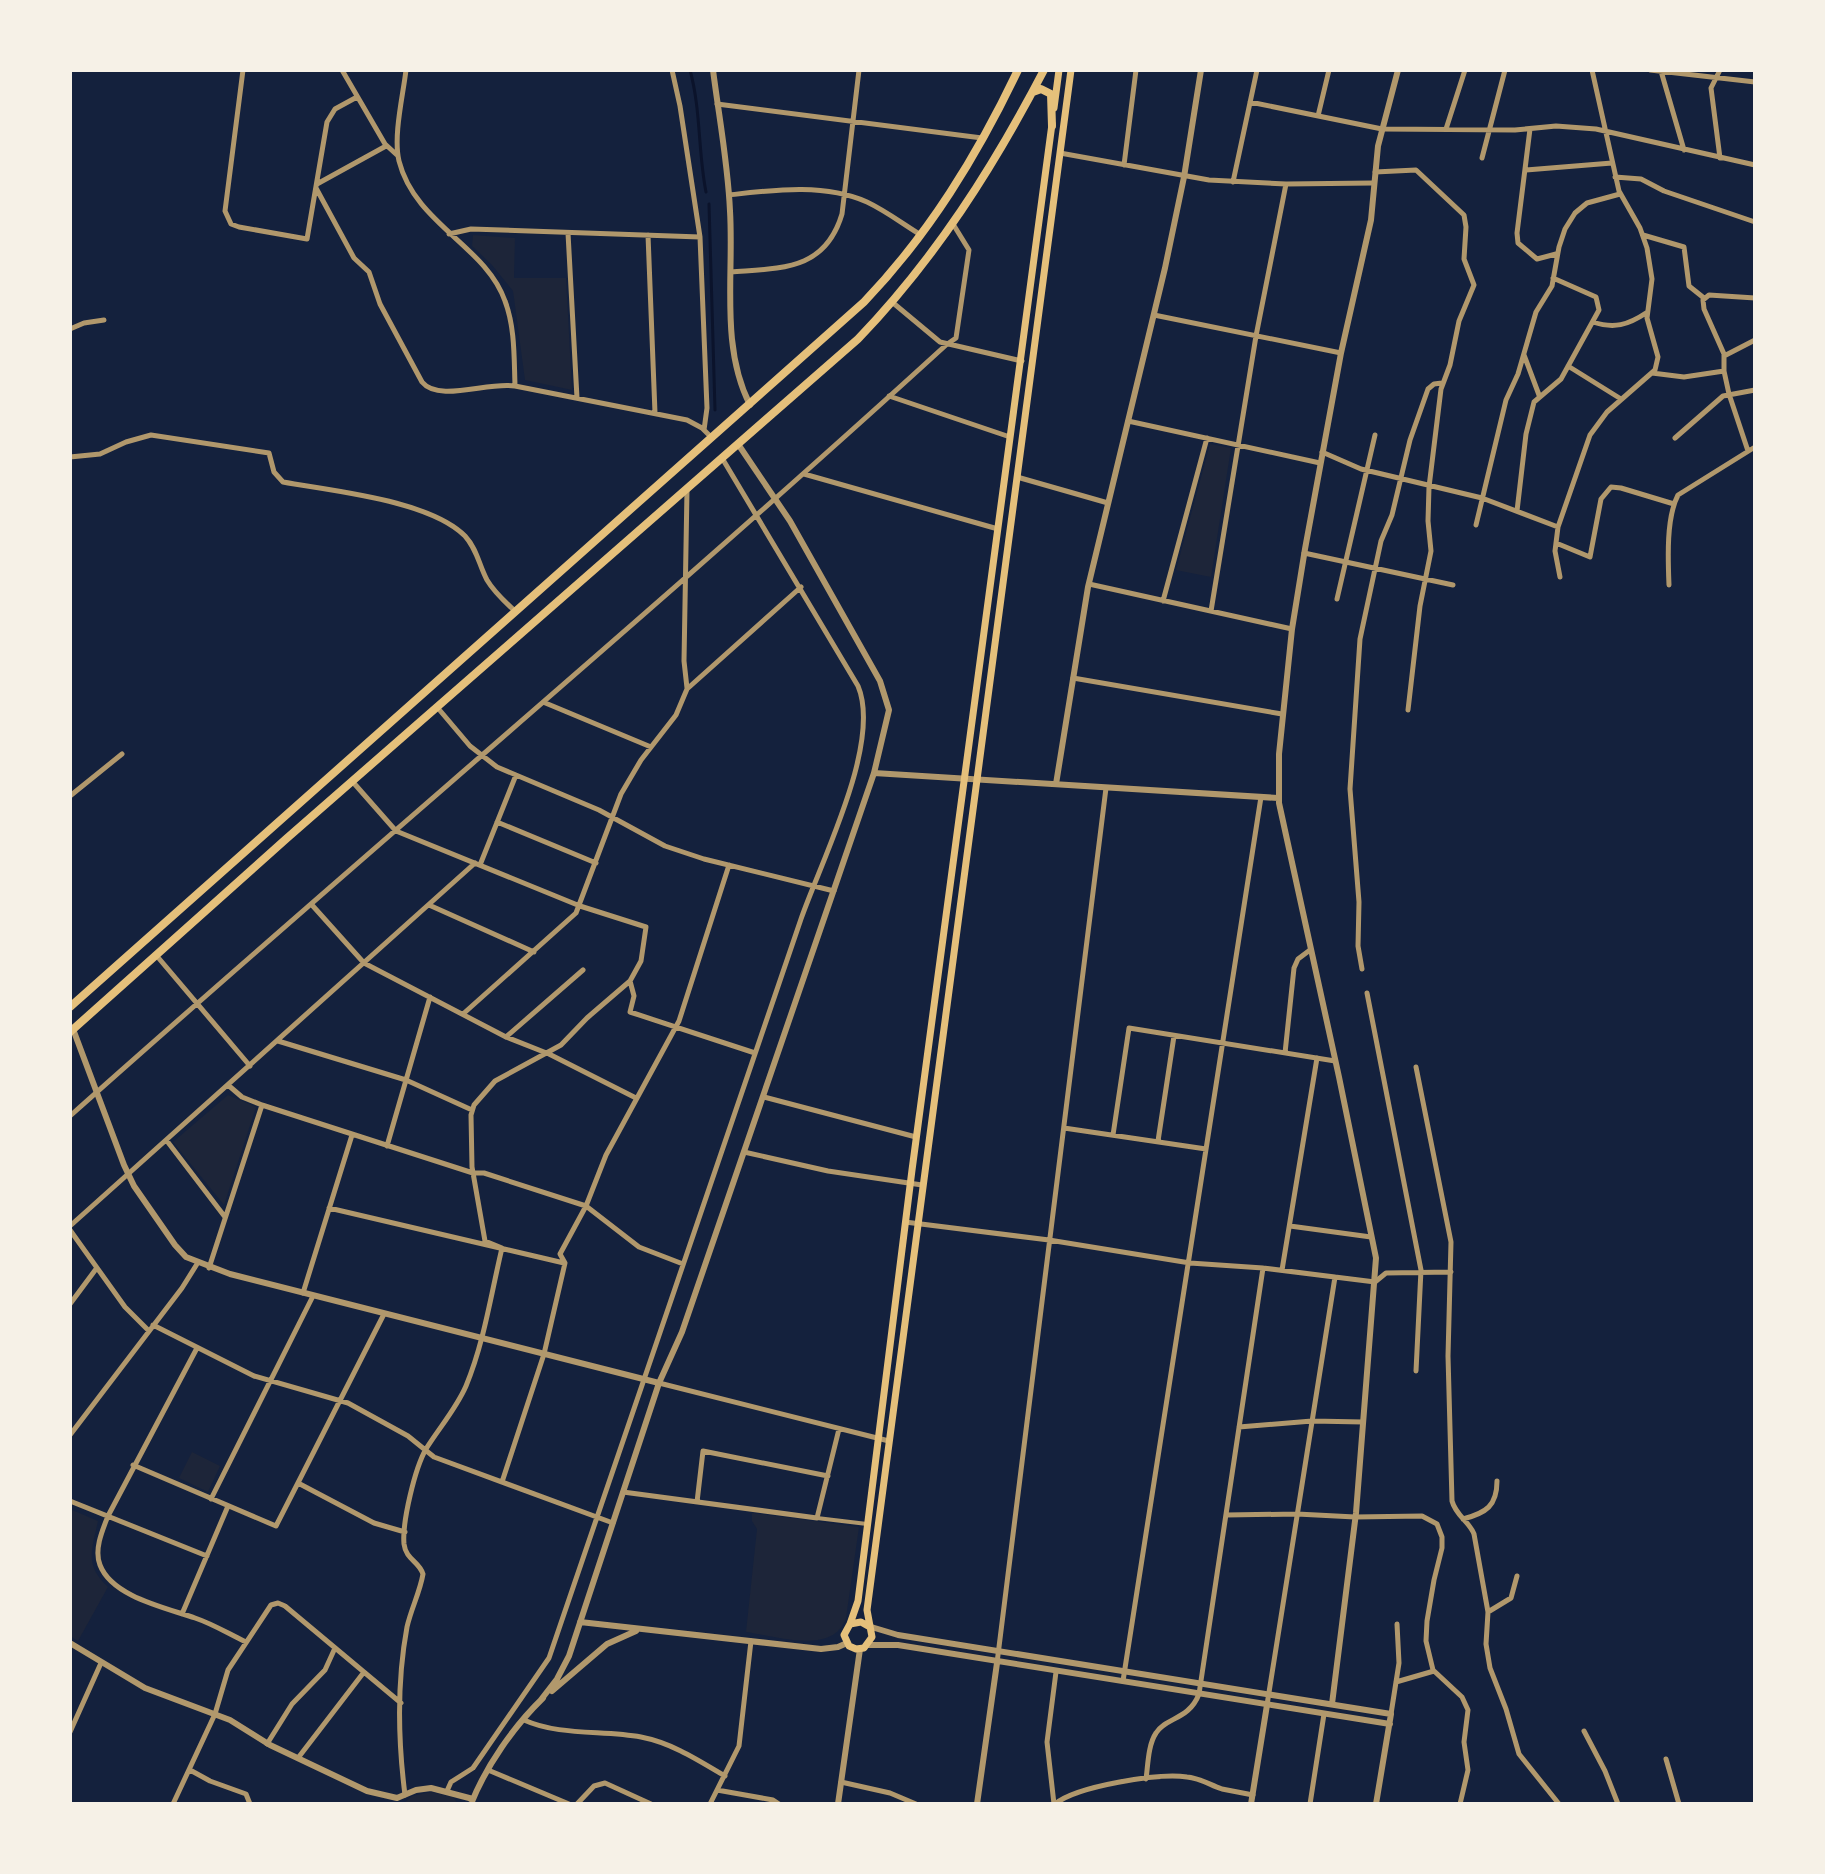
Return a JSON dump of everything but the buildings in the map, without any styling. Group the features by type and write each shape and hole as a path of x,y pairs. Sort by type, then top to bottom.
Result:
{"highway":[{"path":"70,1007 864,302 922,236 954,189 1018,70"},
{"path":"72,1031 352,781 839,357 892,302 953,224 1002,148 1044,70"},
{"path":"1032,92 1041,89 1051,94 1052,126"}],"main road":[{"path":"1059,70 916,1137 857,1607 844,1635 852,1648 864,1647 872,1637 867,1610 1071,70"},
{"path":"850,1624 861,1622 868,1626"}],"street":[{"path":"243,70 225,206 228,220 239,227 307,239 329,117 335,109 357,97"},
{"path":"342,70 386,146 398,155"},
{"path":"406,70 398,155 411,189 432,218 493,278 506,301 513,342 515,386"},
{"path":"672,70 700,237 708,416 704,430"},
{"path":"713,70 729,195 734,361 740,385 750,405"},
{"path":"731,272 785,268 811,259 836,231 845,195 859,70"},
{"path":"1124,165 1136,70"},
{"path":"1056,784 1089,584 1154,315 1184,177 1201,70"},
{"path":"1233,182 1257,70"},
{"path":"1318,116 1329,70"},
{"path":"1332,1704 1355,1517 1376,1258 1278,798 1282,714 1304,553 1341,353 1367,240 1382,129 1398,70"},
{"path":"1446,129 1465,70"},
{"path":"1482,158 1505,70"},
{"path":"1560,577 1556,543 1558,527 1590,435 1601,418 1652,373 1658,357 1647,312 1652,279 1643,235 1620,194 1592,70"},
{"path":"1650,70 1755,82"},
{"path":"1720,70 1711,88 1720,158"},
{"path":"1661,71 1684,150"},
{"path":"1250,102 1382,129 1489,130 1556,126 1605,131 1755,165"},
{"path":"717,104 983,138"},
{"path":"1530,129 1518,243 1537,259 1557,254"},
{"path":"316,186 386,146"},
{"path":"1060,153 1184,177 1233,182 1373,183"},
{"path":"1526,170 1612,163"},
{"path":"1374,172 1416,170 1464,215 1464,255 1474,289 1459,321 1450,365 1442,383 1429,487 1431,546 1408,710"},
{"path":"1615,177 1641,179 1664,191 1755,222"},
{"path":"1211,611 1256,336 1286,184"},
{"path":"316,186 354,258 369,272 380,304 428,389 444,392 490,385 515,386 687,420 712,438"},
{"path":"729,195 786,189 845,195 865,201 922,236"},
{"path":"1476,525 1507,396 1524,355 1536,312 1549,294 1565,229 1581,207 1620,194"},
{"path":"70,1116 758,516 956,338 968,260 965,242 953,224"},
{"path":"449,234 471,229 700,237"},
{"path":"568,233 577,398"},
{"path":"648,235 655,413"},
{"path":"1643,235 1684,247 1690,288 1704,298"},
{"path":"1517,511 1528,421 1534,402 1539,395 1557,384 1599,310 1596,297 1553,278"},
{"path":"1704,298 1712,295 1755,298"},
{"path":"1704,298 1704,309 1724,356 1729,394 1748,451"},
{"path":"892,302 933,339 946,345 1022,361"},
{"path":"1593,322 1617,327 1631,323 1647,312"},
{"path":"1154,315 1341,353"},
{"path":"70,329 104,320"},
{"path":"1724,356 1755,340"},
{"path":"1524,355 1539,395"},
{"path":"1568,366 1621,399"},
{"path":"1652,373 1696,376 1724,371"},
{"path":"1362,969 1358,946 1359,902 1351,776 1360,639 1375,568 1410,440 1430,386 1442,383"},
{"path":"1675,438 1718,400 1729,394 1755,390"},
{"path":"889,396 1011,437"},
{"path":"1128,421 1320,463"},
{"path":"70,457 100,454 151,435 269,453 274,472 283,482 418,510 446,521 466,537 481,561 487,579 516,612"},
{"path":"1337,599 1375,435"},
{"path":"1163,601 1207,438"},
{"path":"70,1643 162,1696 230,1720 267,1744 367,1791 396,1801 424,1789 447,1791 472,1802 488,1770 562,1670 659,1383 682,1332 835,891 874,773 888,717 887,697 776,500 738,444"},
{"path":"1669,585 1668,554 1674,504 1685,489 1755,447"},
{"path":"1322,452 1401,480 1482,498 1558,527"},
{"path":"447,1791 451,1782 473,1768 546,1664 755,1053 822,869 862,741 865,712 858,686 722,458"},
{"path":"804,474 999,529"},
{"path":"1017,477 1108,503"},
{"path":"1556,543 1590,557 1600,503 1603,494 1611,487 1674,504"},
{"path":"687,489 684,661 687,689"},
{"path":"1304,553 1453,585"},
{"path":"1089,584 1292,629"},
{"path":"463,1014 569,921 580,906 627,782 676,715 687,689 801,587"},
{"path":"1073,678 1282,714"},
{"path":"543,702 651,747"},
{"path":"437,707 481,756 516,775 613,817 665,846 835,891"},
{"path":"70,796 122,754"},
{"path":"874,773 1278,798"},
{"path":"149,1331 96,1269 70,1228 428,905 478,864 516,775"},
{"path":"352,781 396,831 580,906 646,927 641,961 630,981 549,1054 495,1081 479,1097 472,1110 473,1173 485,1241 502,1248"},
{"path":"977,1804 999,1651 1106,788"},
{"path":"1123,1682 1261,797"},
{"path":"497,822 596,863"},
{"path":"502,1482 544,1354 565,1263 560,1254 586,1206 606,1155 675,1029 729,865"},
{"path":"312,905 364,963 506,1037 549,1054 636,1098"},
{"path":"428,905 534,952"},
{"path":"1285,1053 1294,968 1298,959 1310,950"},
{"path":"156,955 250,1066"},
{"path":"506,1037 583,970"},
{"path":"630,981 634,996 630,1012 755,1053"},
{"path":"1367,993 1421,1272 1416,1371"},
{"path":"387,1146 430,997"},
{"path":"1113,1135 1129,1028 1335,1061"},
{"path":"72,1031 129,1175 175,1245 197,1264 889,1441"},
{"path":"1158,1142 1174,1036"},
{"path":"277,1041 406,1080 472,1110"},
{"path":"1282,1270 1317,1058"},
{"path":"1416,1067 1451,1242 1448,1356 1450,1489 1453,1506 1474,1534 1488,1612 1486,1649 1514,1742 1527,1766 1559,1804"},
{"path":"228,1085 242,1097 262,1105 586,1206 639,1247 683,1264"},
{"path":"764,1097 916,1137"},
{"path":"209,1268 262,1105"},
{"path":"1064,1128 1206,1149"},
{"path":"303,1293 352,1135"},
{"path":"167,1141 226,1218"},
{"path":"744,1152 828,1171 922,1185"},
{"path":"329,1208 565,1263"},
{"path":"905,1222 1049,1240 1190,1263 1263,1268 1375,1282 1386,1273 1451,1272"},
{"path":"1290,1226 1371,1237"},
{"path":"405,1795 401,1703 407,1627 423,1574 421,1567 411,1561 406,1552 405,1532 418,1467 461,1396 480,1338 502,1248"},
{"path":"70,1435 197,1264"},
{"path":"1146,1779 1157,1731 1191,1708 1199,1694 1263,1268"},
{"path":"70,1304 96,1269"},
{"path":"1251,1804 1335,1277"},
{"path":"211,1499 313,1296"},
{"path":"133,1465 276,1526 384,1314"},
{"path":"153,1325 270,1382 341,1400 400,1431 434,1457 613,1523"},
{"path":"197,1348 108,1516 98,1561 105,1574 141,1601 182,1614 246,1642"},
{"path":"1239,1427 1312,1421 1363,1422"},
{"path":"817,1518 839,1429"},
{"path":"697,1502 703,1451 828,1476"},
{"path":"1462,1520 1492,1507 1496,1500 1497,1481"},
{"path":"298,1483 374,1523 405,1532"},
{"path":"623,1492 867,1524"},
{"path":"70,1501 207,1556"},
{"path":"182,1614 228,1506"},
{"path":"1226,1515 1418,1516 1427,1517 1437,1524 1443,1542 1427,1621 1428,1652 1434,1671 1462,1697 1468,1710 1464,1742 1468,1770 1460,1804"},
{"path":"1488,1612 1511,1598 1517,1576"},
{"path":"173,1804 215,1714 228,1670 268,1608 275,1604 285,1606 401,1703"},
{"path":"580,1622 826,1649 847,1643"},
{"path":"1376,1804 1399,1663 1397,1624"},
{"path":"868,1626 898,1635 1391,1714"},
{"path":"540,1701 607,1644 624,1634 644,1629"},
{"path":"710,1804 739,1746 751,1640"},
{"path":"838,1804 864,1647 898,1645 1390,1724"},
{"path":"267,1744 292,1704 325,1670 335,1648"},
{"path":"70,1732 101,1663"},
{"path":"1396,1682 1434,1671"},
{"path":"298,1758 364,1672"},
{"path":"1056,1672 1047,1742 1054,1804 1071,1794 1146,1779 1188,1777 1253,1795"},
{"path":"1310,1804 1324,1714"},
{"path":"524,1720 543,1726 652,1740 685,1753 725,1776"},
{"path":"1584,1731 1618,1804"},
{"path":"1666,1759 1679,1804"},
{"path":"190,1770 246,1794 250,1804"},
{"path":"488,1770 569,1804"},
{"path":"841,1782 880,1790 916,1804"},
{"path":"577,1804 594,1786 605,1783 651,1804"},
{"path":"717,1790 773,1800 779,1804"}],"shaded area":[{"path":"473,235 515,238 514,278 566,278 572,390 525,380 513,291 472,246"},
{"path":"1210,444 1231,448 1211,577 1176,570"},
{"path":"228,1095 256,1107 224,1205 173,1142"},
{"path":"192,1452 220,1466 208,1492 179,1478"},
{"path":"70,1509 98,1521 92,1549 93,1564 108,1587 78,1641 70,1636"},
{"path":"752,1513 859,1527 846,1618 839,1630 829,1637 802,1641 746,1632 757,1529"},
{"path":"431,1792 453,1797 458,1804 403,1804 412,1796"}],"waterway":[{"path":"690,70 706,192"},
{"path":"709,204 715,410"}]}
